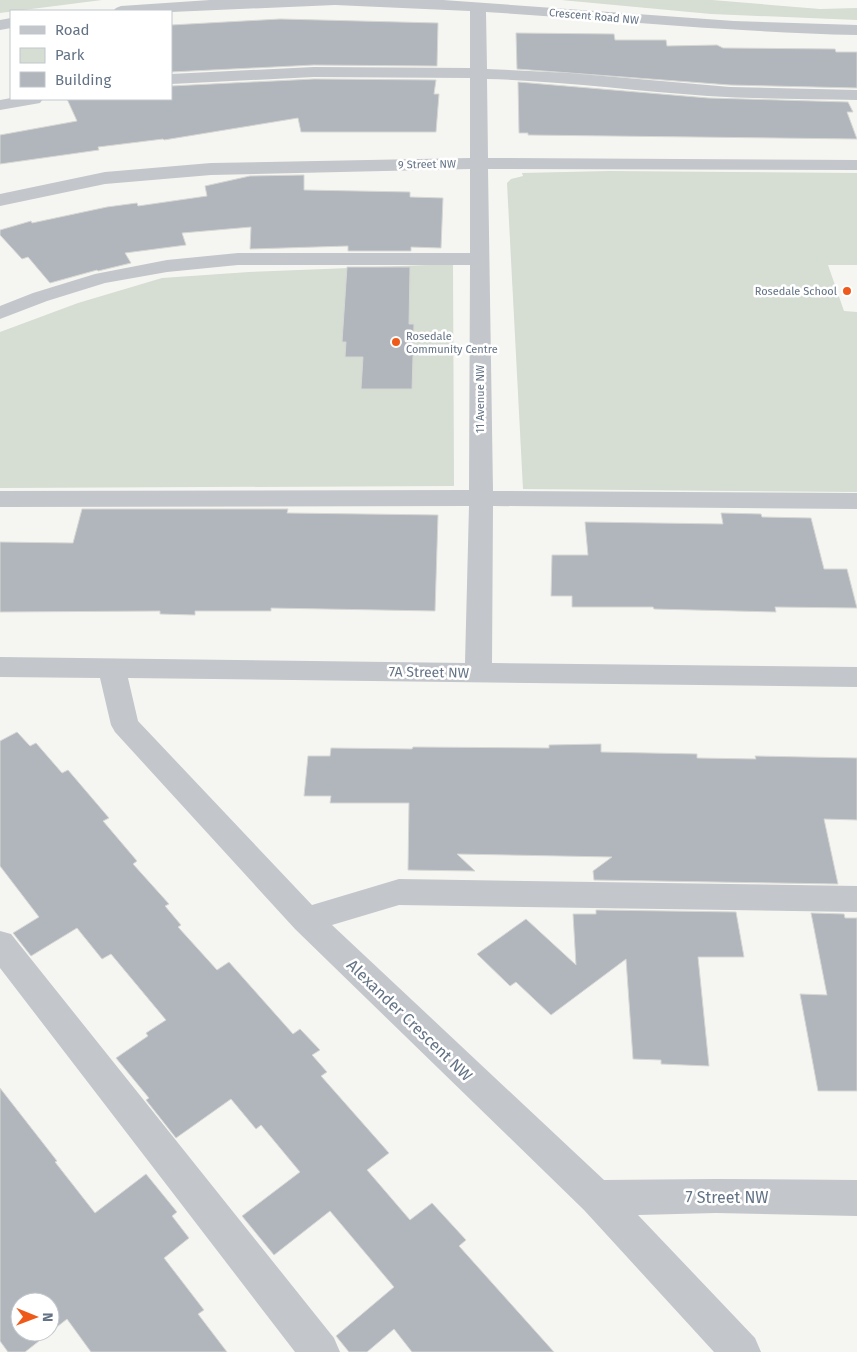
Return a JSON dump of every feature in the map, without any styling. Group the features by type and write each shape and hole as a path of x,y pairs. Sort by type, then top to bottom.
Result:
{"street":[{"name":"Crescent Road NW","path":"134,10 235,2 364,0 478,6 730,27 857,30"},
{"name":"11 Avenue NW","path":"478,6 481,498 478,673"},
{"path":"172,79 320,72 478,74 554,77 634,85 770,94 857,95"},
{"path":"0,105 28,100"},
{"name":"9 Street NW","path":"0,200 105,178 211,168 479,163 857,165"},
{"path":"0,313 40,296 102,278 166,266 238,259 479,259"},
{"path":"0,499 481,498 857,501"},
{"name":"7A Street NW","path":"0,667 857,677"},
{"name":"Alexander Crescent NW","path":"112,668 125,725 306,920 597,1198 740,1352"},
{"path":"306,920 399,892 857,899"},
{"path":"0,944 320,1352"},
{"name":"7 Street NW","path":"597,1198 716,1196 857,1198"}],"green space":[{"path":"0,0 102,0 10,10 10,12 0,13"},
{"path":"561,0 712,0 820,9 857,8 857,20 711,14"},
{"path":"609,171 857,173 857,265 828,265 844,311 857,312 857,492 523,489 507,183 511,179 523,176 522,173"},
{"path":"453,264 454,486 0,488 0,332 78,303 162,278 249,272"}],"building":[{"path":"280,19 438,23 437,66 314,65 172,72 172,25"},
{"path":"516,33 614,34 615,40 666,40 667,46 717,45 723,48 835,49 836,52 857,52 857,88 730,85 517,69"},
{"path":"314,79 436,80 434,94 439,94 436,132 301,132 298,118 164,140 98,147 99,150 0,164 0,135 77,121 67,100 172,100 172,86"},
{"path":"518,82 708,98 848,102 853,112 847,112 857,139 528,135 528,133 519,133"},
{"path":"304,175 304,190 410,192 410,197 443,198 441,248 411,247 411,251 348,251 348,246 250,249 251,227 182,233 186,245 125,253 131,263 50,283 28,257 22,259 0,235 0,230 31,221 32,223 107,207 137,203 138,206 207,196 205,186 250,176"},
{"path":"347,267 410,267 409,324 414,324 412,389 361,389 363,357 345,357 346,342 342,342"},
{"path":"82,509 288,509 287,513 438,515 435,611 271,608 271,611 195,611 195,615 160,614 160,611 0,612 0,542 73,543"},
{"path":"721,513 761,514 762,517 811,518 824,569 847,569 857,608 775,607 776,612 654,609 653,607 572,607 572,596 551,596 552,555 588,555 585,522 723,524"},
{"path":"17,732 30,746 36,743 62,773 68,770 109,818 103,821 137,861 133,864 169,904 165,906 181,925 178,927 217,970 229,962 293,1034 300,1029 320,1050 312,1055 327,1072 321,1076 389,1153 367,1170 410,1220 432,1203 466,1240 459,1246 554,1352 412,1352 394,1329 367,1352 349,1352 336,1336 394,1287 330,1211 274,1255 242,1216 300,1172 261,1125 256,1129 231,1099 176,1138 146,1100 149,1098 116,1058 148,1036 146,1033 166,1020 111,954 102,959 77,928 31,956 13,933 39,917 0,866 0,741"},
{"path":"601,744 601,752 697,754 697,758 756,759 755,756 857,758 857,820 824,819 838,884 594,880 593,871 612,857 457,854 475,871 408,870 409,803 330,803 331,796 304,796 308,756 330,756 331,748 549,748 549,745"},
{"path":"596,910 736,912 744,957 698,957 709,1066 661,1064 661,1060 633,1059 626,959 551,1015 516,982 510,986 477,954 526,919 576,965 573,914 596,914"},
{"path":"811,913 844,914 845,918 857,918 857,1091 818,1091 800,994 827,995"},
{"path":"0,1088 95,1213 146,1174 177,1212 172,1216 189,1238 164,1258 204,1310 198,1314 227,1352 91,1352 67,1319 60,1324 60,1292 10,1292 10,1342 38,1342 25,1352 8,1352 0,1341"}],"place":[{"name":"Rosedale School","path":"847,291"},
{"name":"Rosedale Community Centre","path":"396,342"}]}
